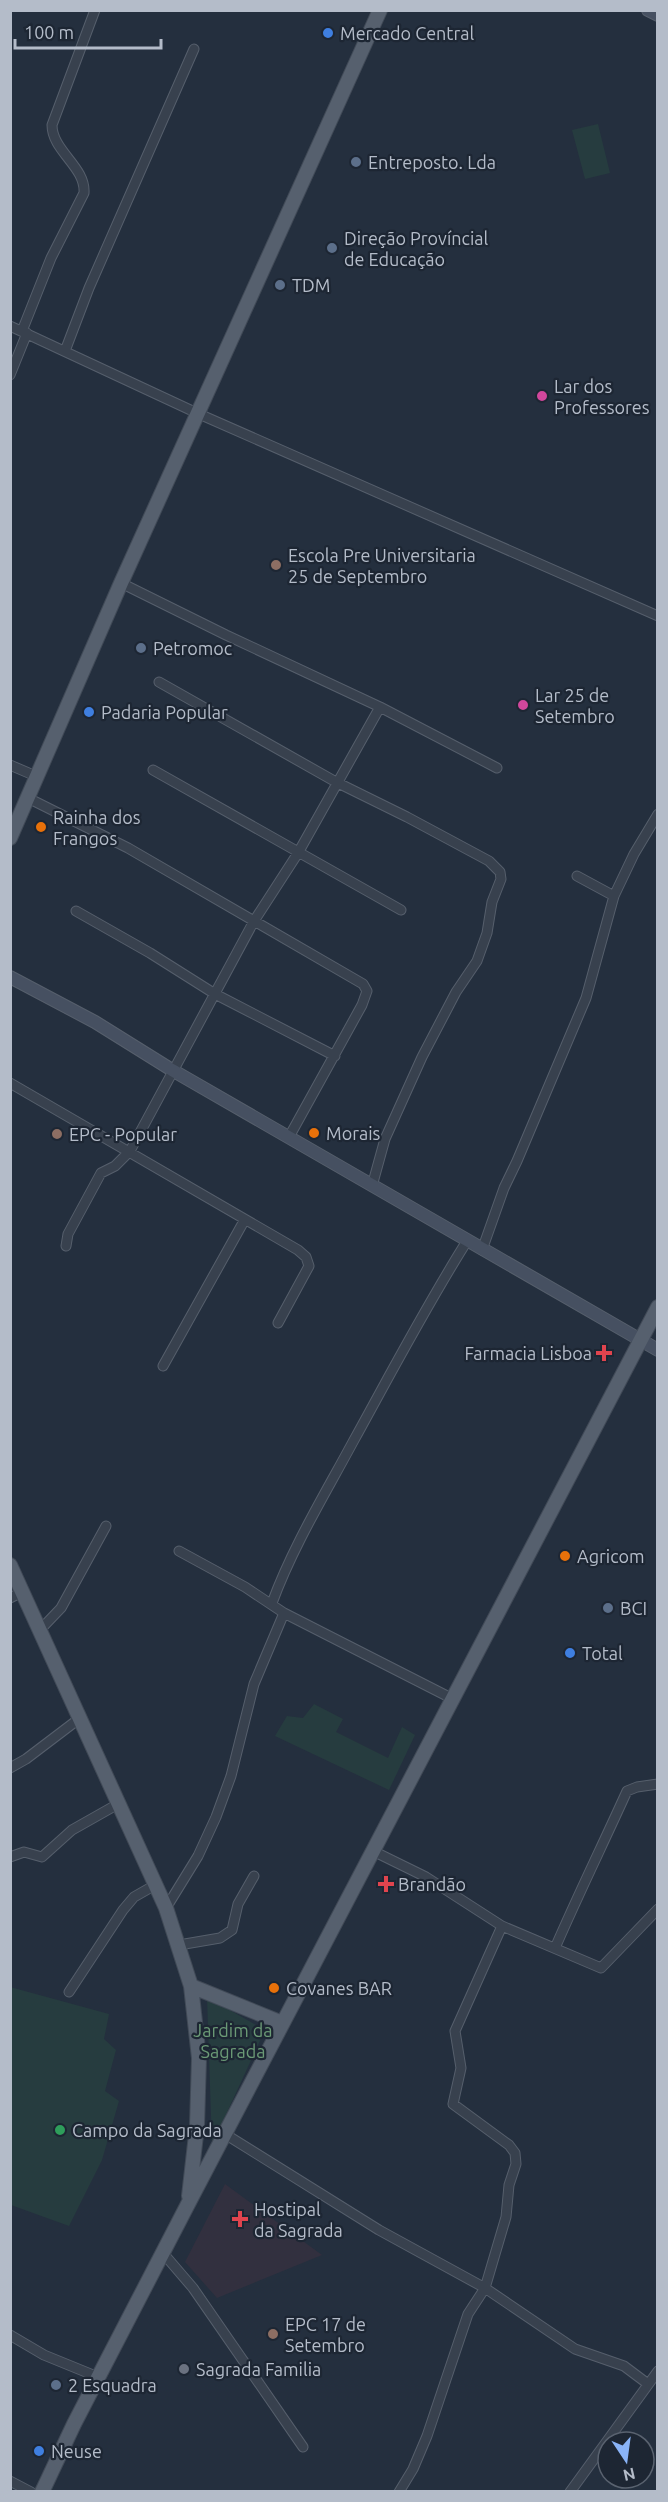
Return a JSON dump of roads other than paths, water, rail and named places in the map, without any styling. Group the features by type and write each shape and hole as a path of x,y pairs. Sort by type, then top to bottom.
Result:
{"main road":[{"path":"10,838 121,583 380,10"},
{"path":"42,2492 98,2377 657,1307"},
{"path":"10,1565 16,1595 39,1631 165,1908 191,1986 199,2058 196,2126 188,2204"},
{"path":"191,1986 282,2023"}],"street":[{"path":"10,375 51,258 84,193 83,181 54,138 52,125 95,10"},
{"path":"648,10 657,15"},
{"path":"65,351 89,288 194,49"},
{"path":"10,326 199,414 657,616"},
{"path":"121,583 380,707 497,768"},
{"path":"159,682 336,782 489,861 500,872 501,879 492,902 487,933 477,960 456,992 417,1067 385,1139 372,1186"},
{"path":"66,1246 69,1234 101,1173 115,1166 130,1151 254,921 298,854 336,782 380,707"},
{"path":"10,765 38,777"},
{"path":"153,770 298,854 401,910"},
{"path":"28,798 128,848 363,984 367,990 362,1005 289,1137"},
{"path":"482,1250 508,1179 586,998 614,896 657,814"},
{"path":"577,876 614,896"},
{"path":"76,911 150,953 215,994 335,1056"},
{"path":"10,977 95,1022 172,1070 657,1350"},
{"path":"10,1083 130,1151 244,1221 298,1250 309,1262 307,1271 278,1323"},
{"path":"163,1366 244,1221"},
{"path":"272,1603 283,1573 328,1488 431,1299 467,1241"},
{"path":"39,1631 61,1608 106,1526"},
{"path":"178,1551 272,1603 284,1613 452,1698"},
{"path":"165,1908 198,1857 216,1817 231,1776 254,1684 284,1613"},
{"path":"10,1768 26,1759 80,1718"},
{"path":"555,1948 627,1791 657,1784"},
{"path":"10,1857 24,1852 42,1857 72,1830 118,1804"},
{"path":"373,1851 426,1877 502,1926 601,1968 657,1910"},
{"path":"179,1945 220,1938 232,1930 238,1904 254,1876"},
{"path":"69,1992 123,1910 134,1897 155,1886"},
{"path":"399,2492 413,2469 427,2436 468,2314 485,2288 506,2217 509,2185 516,2160 515,2152 499,2136 453,2104 461,2068 455,2031 502,1926"},
{"path":"225,2134 379,2230 485,2288 575,2349 624,2366 648,2384"},
{"path":"163,2253 218,2322 303,2446"},
{"path":"10,2335 44,2355 98,2377"},
{"path":"570,2492 657,2371"},
{"path":"10,2481 31,2492"}],"place":[{"name":"Mercado Central","path":"328,33"},
{"name":"Entreposto. Lda","path":"356,162"},
{"name":"Direção Províncial de Educação","path":"332,248"},
{"name":"TDM","path":"280,285"},
{"name":"Lar dos Professores","path":"542,396"},
{"name":"Escola Pre Universitaria 25 de Septembro","path":"276,565"},
{"name":"Petromoc","path":"141,648"},
{"name":"Lar 25 de Setembro","path":"523,705"},
{"name":"Padaria Popular","path":"89,712"},
{"name":"Rainha dos Frangos","path":"41,827"},
{"name":"Morais","path":"314,1133"},
{"name":"EPC - Popular","path":"57,1134"},
{"name":"Farmacia Lisboa","path":"604,1353"},
{"name":"Agricom","path":"565,1556"},
{"name":"BCI","path":"608,1608"},
{"name":"Total","path":"570,1653"},
{"name":"Brandão","path":"386,1884"},
{"name":"Covanes BAR","path":"274,1988"},
{"name":"Campo da Sagrada","path":"60,2130"},
{"name":"Hostipal da Sagrada","path":"240,2219"},
{"name":"EPC 17 de Setembro","path":"273,2334"},
{"name":"Sagrada Familia","path":"184,2369"},
{"name":"2 Esquadra","path":"56,2385"},
{"name":"Neuse","path":"39,2451"}],"park label":[{"name":"Jardim da Sagrada","path":"233,2040"}]}
